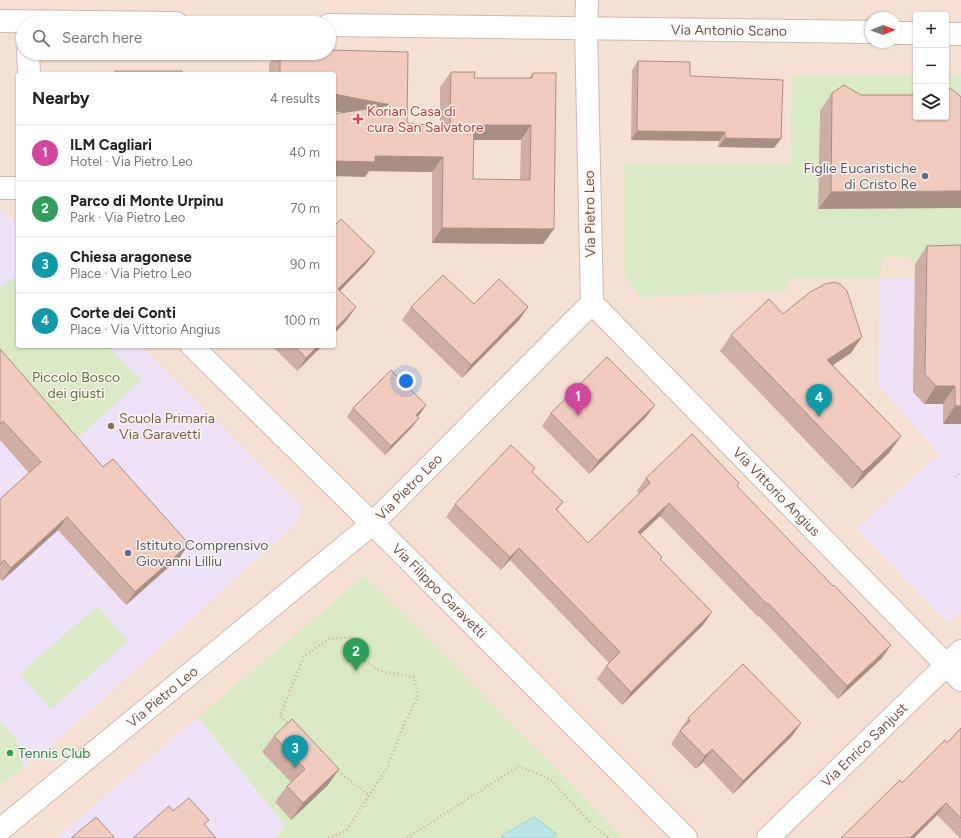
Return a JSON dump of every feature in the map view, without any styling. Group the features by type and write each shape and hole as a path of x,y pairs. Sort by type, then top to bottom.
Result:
{"street":[{"path":"586,28 587,0"},
{"path":"0,21 16,22"},
{"name":"Via Antonio Scano","path":"336,25 865,32"},
{"name":"Via Pietro Leo","path":"0,830 372,524 592,303 586,28"},
{"path":"901,33 913,33"},
{"path":"949,34 961,34"},
{"path":"28,60 29,72"},
{"path":"0,188 16,188"},
{"name":"Via Vittorio Angius","path":"592,303 956,665"},
{"name":"Via Filippo Garavetti","path":"194,348 686,838"},
{"name":"Via Enrico Sanjust","path":"768,838 956,665"}],"path":[{"path":"956,477 961,472"},
{"path":"291,726 280,716 304,656 329,639 352,637 357,656 380,671 414,677 418,697 404,724 388,766 347,830 327,838"},
{"path":"331,765 369,795"},
{"path":"407,838 519,766 550,779 593,825 609,838"}],"shaded area":[{"path":"0,0 961,0 961,838 624,838 414,624 364,576 56,838 8,838 0,831 0,785 50,747 292,527 302,506 143,348 336,348 336,72 16,72 16,222 0,210"},
{"name":"Scuola Primaria Via Garavetti","path":"0,210 16,222 16,348 143,348 302,506 298,518 292,527 50,747 24,767 16,739 0,721"},
{"path":"961,277 961,611 948,623 856,529 939,454 878,385 880,278"},
{"path":"198,717 286,827 273,838 56,838"}],"green space":[{"path":"792,75 913,75 913,113 821,110 819,116 818,209 961,208 961,263 916,264 908,257 887,257 881,263 880,278 787,278 787,290 641,297 625,276 625,164 791,165"},
{"path":"949,75 961,75 961,163 947,120 949,120"},
{"name":"Piccolo Bosco dei giusti","path":"16,276 16,348 110,348 141,380 72,443 0,358 0,288"},
{"path":"364,576 414,624 624,838 273,838 286,827 198,717"},
{"path":"97,606 128,641 51,709 20,674"},
{"name":"Tennis Club","path":"0,721 16,739 24,767 0,785"}],"water":[{"path":"534,817 557,834 552,838 504,838 501,836"}],"building":[{"path":"336,50 408,52 407,123 450,127 451,72 475,72 474,78 532,78 533,73 556,73 554,229 442,228 443,157 375,156 375,162 336,161 336,114 391,105 336,94 336,72 280,72 280,60 336,60","holes":["474,125 531,125 530,180 473,179"]},
{"path":"638,61 690,62 690,76 783,80 781,139 725,138 725,132 637,131"},
{"path":"115,71 182,71 182,72"},
{"path":"844,85 861,95 913,95 913,120 949,120 949,88 953,90 961,97 961,191 831,192 832,93"},
{"path":"341,219 375,252 338,289 356,307 336,328 336,224"},
{"path":"961,245 961,406 955,406 955,386 936,386 925,374 927,246"},
{"path":"443,275 474,304 499,279 528,307 471,365 411,307"},
{"path":"835,282 840,284 847,291 862,337 827,360 901,436 863,472 731,335 769,299 783,314 810,292 825,284"},
{"path":"297,348 316,348 306,358"},
{"path":"0,349 103,467 113,459 189,544 135,592 67,517 11,568 4,560 0,564 0,499 41,462 3,421 0,424"},
{"path":"607,357 655,405 598,461 551,413"},
{"path":"391,370 426,405 416,415 419,418 391,446 353,408"},
{"path":"692,434 739,483 737,486 891,645 847,686 768,603 767,604 669,503 638,532 662,557 660,559 712,612 631,692 606,666 620,652 519,548 510,557 455,504 511,445 535,468 532,472 563,502 556,509 588,543 650,483 646,478"},
{"path":"743,664 801,723 743,781 712,749 705,756 680,731 690,721 688,718"},
{"path":"292,719 339,769 303,803 287,786 305,769 274,736"},
{"path":"961,728 961,818 946,803 910,838 841,838 900,780 902,783 945,740 947,743"},
{"path":"189,798 209,820 204,824 216,838 133,838 169,806 173,811"},
{"path":"96,817 115,838 71,838"}],"place":[{"name":"Korian Casa di cura San Salvatore","path":"358,119"},
{"name":"Figlie Eucaristiche di Cristo Re","path":"925,176"},
{"name":"ILM Cagliari","path":"578,416"},
{"name":"Corte dei Conti","path":"819,417"},
{"name":"Scuola Primaria Via Garavetti","path":"111,426"},
{"name":"Istituto Comprensivo Giovanni Lilliu","path":"128,553"},
{"name":"Parco di Monte Urpinu","path":"356,671"},
{"name":"Tennis Club","path":"10,753"},
{"name":"Chiesa aragonese","path":"295,768"}]}
